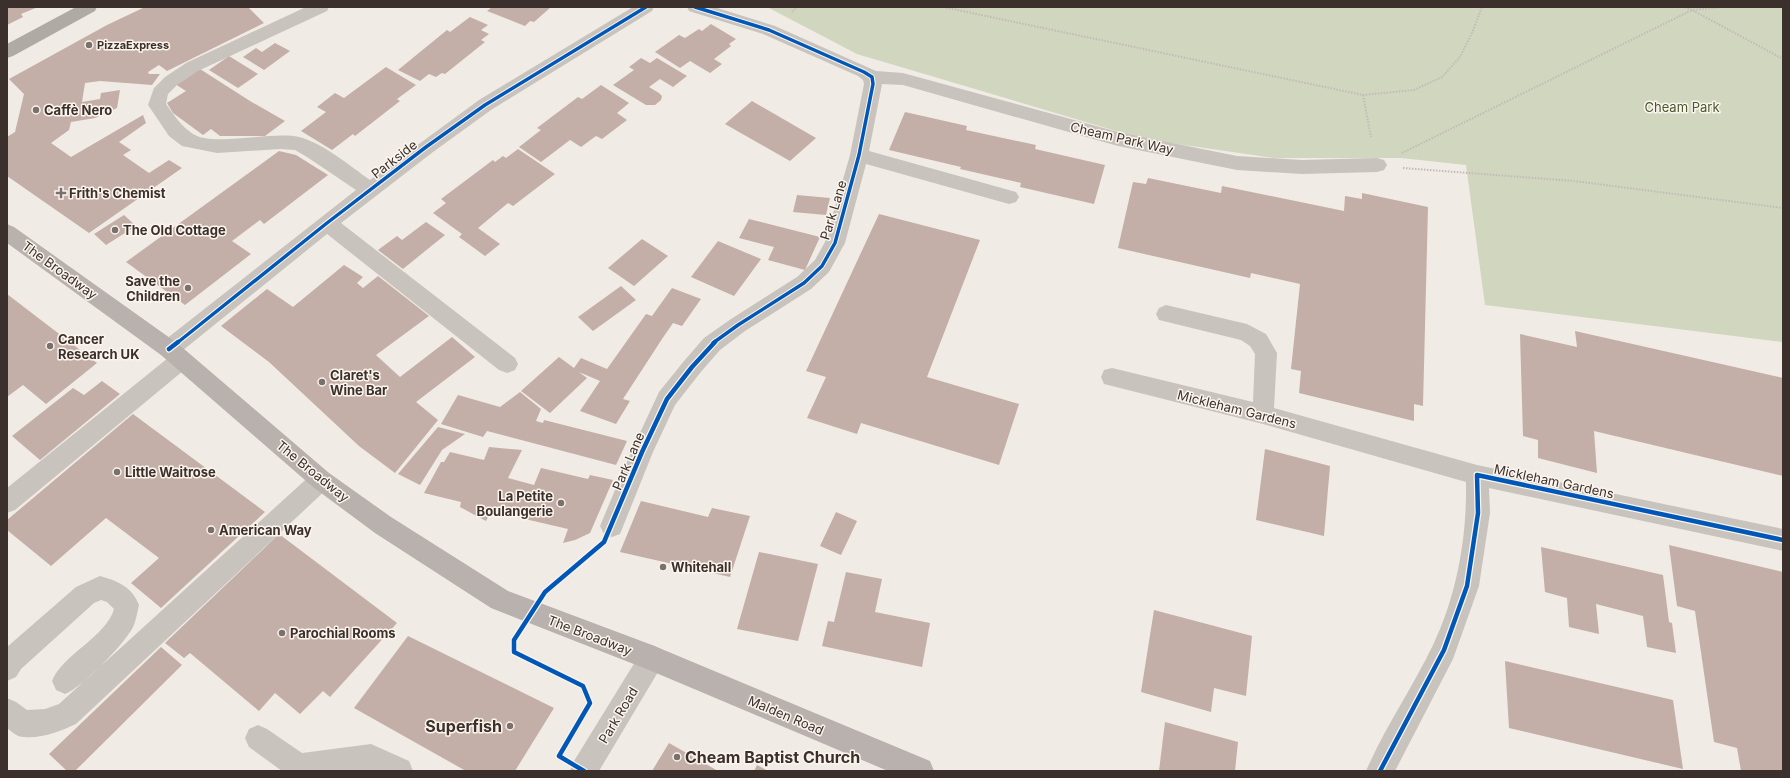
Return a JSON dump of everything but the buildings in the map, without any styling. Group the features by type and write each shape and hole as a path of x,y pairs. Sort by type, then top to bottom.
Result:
{"highway":[{"path":"7,52 89,7"}],"main road":[{"name":"The Broadway","path":"7,232 175,354 321,480 396,533 500,600 652,658"},
{"name":"Malden Road","path":"652,658 920,771"}],"street":[{"path":"321,7 192,67 171,81 160,92 157,105 176,131 189,141 217,146 280,142 298,144 314,152 371,190"},
{"name":"Parkside","path":"7,502 175,354 327,224 426,147 485,105 646,7"},
{"path":"695,7 770,30 872,77"},
{"name":"Park Lane","path":"612,526 642,452 667,399 692,367 712,344 738,325 804,283 822,266 835,243 859,155 873,84 872,77"},
{"name":"Cheam Park Way","path":"872,77 903,79 1118,139 1237,163 1302,167 1377,166"},
{"path":"859,155 1010,197"},
{"path":"327,224 507,364"},
{"path":"1166,314 1247,333 1258,340 1266,353 1263,414"},
{"name":"Mickleham Gardens","path":"1112,378 1263,414 1477,475 1783,540"},
{"name":"Mickleham Gardens","path":"1380,771 1444,650 1467,586 1478,513 1477,475"},
{"path":"7,711 23,724 45,722 67,715 321,480"},
{"path":"7,668 12,660 85,595 100,588 114,592 127,605 123,620 107,641 65,681"},
{"name":"Park Road","path":"584,771 652,658"},
{"path":"258,738 298,767 371,757 399,771"}],"path":[{"path":"943,7 1363,95 1414,90 1442,77 1460,56 1472,33 1482,7"},
{"path":"1685,7 1783,58"},
{"path":"1377,166 1692,10 1722,7"},
{"path":"1363,95 1377,166"},
{"path":"1377,166 1574,181 1783,208"}],"green space":[{"name":"Cheam Park","path":"767,7 1783,7 1783,342 1485,305 1466,165 1401,158 1273,158 1143,139 857,54"}],"cycle path":[{"path":"169,349 327,223 426,147 485,105 646,7"},
{"path":"584,771 559,756 590,703 583,686 514,652 514,640 545,592 604,542 642,452 667,399 692,367 712,344 738,325 804,283 822,266 835,243 859,155 873,84 872,77 864,72 769,30 695,7"},
{"path":"1380,771 1444,650 1467,586 1478,513 1477,475 1783,540"}],"place":[{"name":"PizzaExpress","path":"89,45"},
{"name":"Caffè Nero","path":"36,110"},
{"name":"Frith's Chemist","path":"61,193"},
{"name":"The Old Cottage","path":"115,230"},
{"name":"Save the Children","path":"188,288"},
{"name":"Cancer Research UK","path":"50,346"},
{"name":"Claret's Wine Bar","path":"322,382"},
{"name":"Little Waitrose","path":"117,472"},
{"name":"La Petite Boulangerie","path":"561,503"},
{"name":"American Way","path":"211,530"},
{"name":"Whitehall","path":"663,567"},
{"name":"Parochial Rooms","path":"282,633"},
{"name":"Superfish","path":"510,726"},
{"name":"Cheam Baptist Church","path":"677,757"}]}
